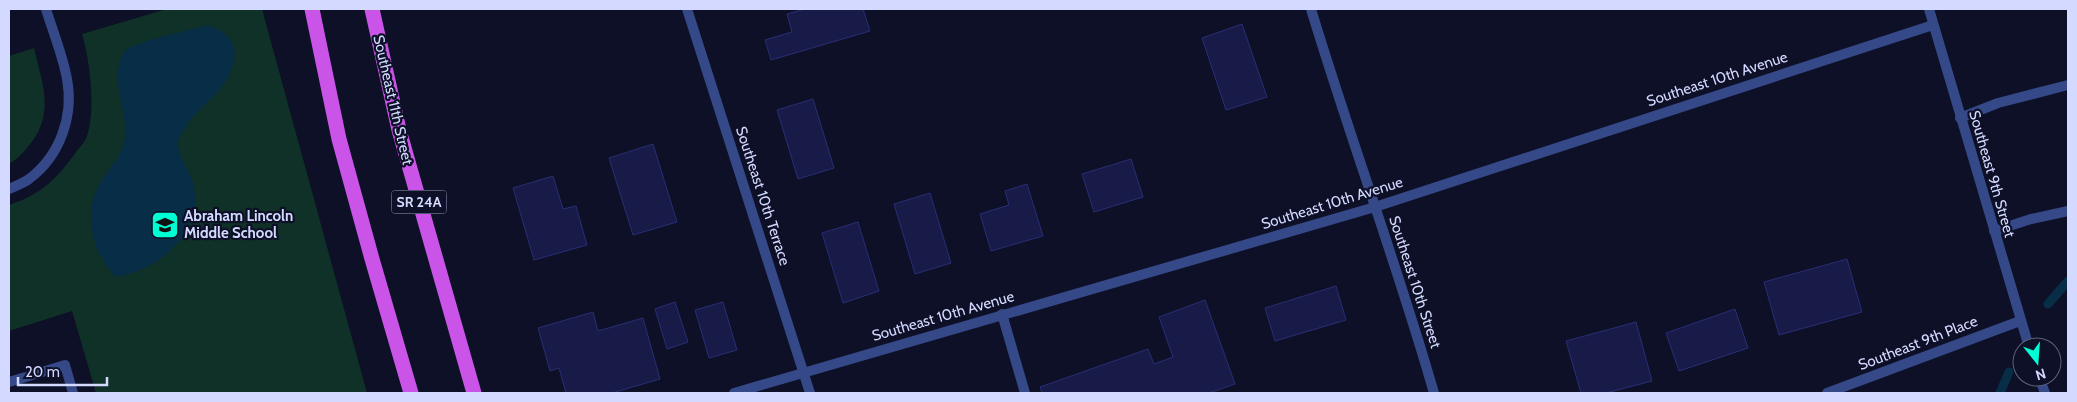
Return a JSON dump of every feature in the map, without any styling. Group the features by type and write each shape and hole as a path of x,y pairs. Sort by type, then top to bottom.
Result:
{"highway":[{"path":"312,9 339,139 411,393"},
{"name":"Southeast 11th Street","path":"372,9 399,130 474,393"}],"street":[{"path":"9,189 29,179 48,158 63,135 68,109 67,80 46,9"},
{"name":"Southeast 10th Terrace","path":"687,9 810,393"},
{"name":"Southeast 10th Street","path":"1311,9 1413,319 1434,393"},
{"name":"Southeast 9th Street","path":"1929,9 2026,337"},
{"name":"Southeast 10th Avenue","path":"734,393 1375,207 1933,25"},
{"path":"1960,118 1998,104 2068,86"},
{"path":"1994,231 2031,219 2068,212"},
{"path":"1002,314 1025,393"},
{"name":"Southeast 9th Place","path":"1827,393 2020,320"},
{"path":"9,382 65,365 73,393"}],"green space":[{"name":"Abraham Lincoln Middle School","path":"167,9 262,9 367,393 96,393 72,311 9,331 9,205 30,196 47,185 62,170 86,138 90,125 91,85 82,34"},
{"path":"34,48 45,101 44,113 35,137 26,149 9,164 9,56"}],"water":[{"path":"208,25 222,32 231,40 235,52 232,68 223,86 196,113 178,140 181,157 193,183 195,200 192,217 186,232 163,257 132,273 116,277 101,256 96,245 91,220 92,207 100,183 119,155 124,143 124,114 118,81 120,61 125,51 138,44"}],"building":[{"path":"805,9 863,9 870,31 771,60 765,40 792,32 787,14"},
{"path":"1242,24 1267,97 1226,110 1202,38"},
{"path":"813,99 834,168 798,179 777,110"},
{"path":"653,144 677,222 633,235 609,158"},
{"path":"1131,159 1143,197 1094,212 1082,174"},
{"path":"553,176 563,209 576,206 587,245 534,260 513,188"},
{"path":"1027,184 1043,236 991,251 980,214 1009,205 1005,191"},
{"path":"930,193 951,263 915,274 894,204"},
{"path":"858,222 879,291 843,303 822,233"},
{"path":"1847,259 1862,312 1779,335 1764,282"},
{"path":"1336,286 1346,320 1275,341 1265,308"},
{"path":"1205,300 1235,384 1209,393 1042,393 1040,387 1148,349 1154,364 1173,357 1159,317"},
{"path":"675,302 688,342 667,349 655,309"},
{"path":"723,302 737,350 709,358 695,310"},
{"path":"1735,309 1748,348 1679,371 1666,333"},
{"path":"593,312 598,331 643,318 660,379 612,393 566,393 559,368 550,371 538,328"},
{"path":"1636,322 1652,381 1606,393 1581,393 1566,341"}],"waterway":[{"path":"2048,304 2068,281"},
{"path":"2000,393 2009,372"}],"place":[{"name":"Abraham Lincoln Middle School","path":"165,225"}]}
